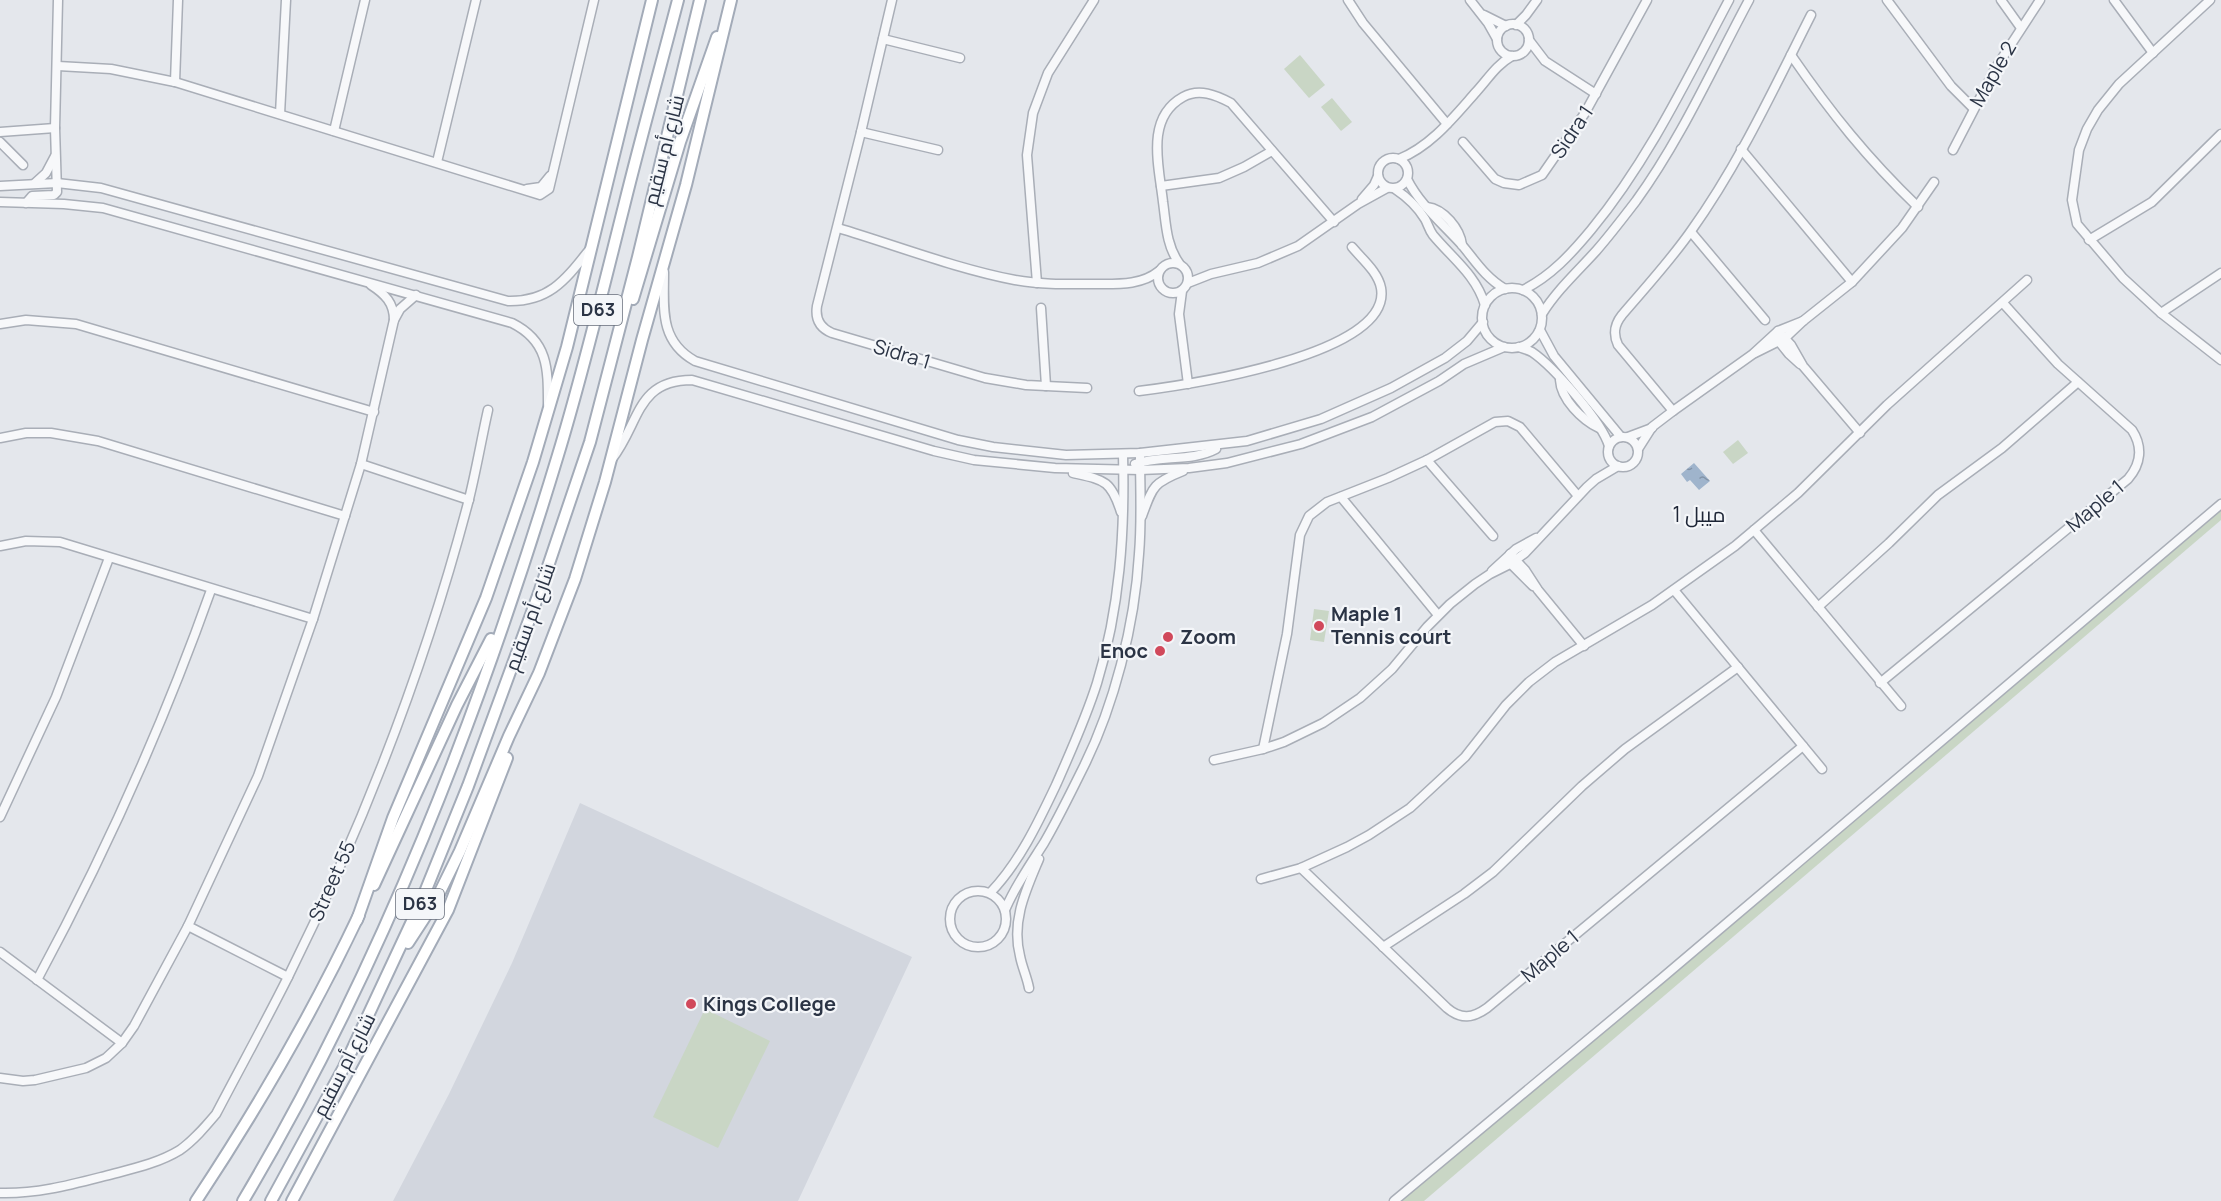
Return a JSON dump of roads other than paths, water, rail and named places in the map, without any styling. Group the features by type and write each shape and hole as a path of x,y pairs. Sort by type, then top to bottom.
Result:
{"main road":[{"path":"357,920 393,819 486,598 548,412 570,336 652,0"},
{"name":"شارع أم سقيم","path":"243,1201 337,1027 387,920 451,763 505,616 573,404 678,0"},
{"name":"شارع أم سقيم","path":"271,1201 344,1067 396,959 468,786 546,574 590,442 700,0"},
{"path":"396,959 427,916 452,868 539,673 575,579 611,460 702,125 731,0"},
{"path":"618,335 640,280 672,168 701,80 728,14"},
{"name":"شارع أم سقيم","path":"196,1201 242,1130 292,1044 357,920 457,705 505,616"},
{"name":"شارع أم سقيم","path":"292,1201 448,910 539,673"}],"street":[{"path":"26,203 32,196 56,194 58,0"},
{"path":"175,82 178,0"},
{"path":"280,114 285,54 286,0"},
{"path":"334,131 365,0"},
{"path":"437,162 476,0"},
{"path":"58,66 111,69 175,82 536,194 543,194 549,189 594,0"},
{"name":"Sidra 1","path":"892,0 838,228 817,306 817,320 826,330 965,373 1005,382 1087,388"},
{"path":"1348,0 1363,23 1447,124"},
{"path":"1470,0 1503,52 1545,61 1596,94"},
{"name":"Sidra 1","path":"1463,142 1496,179 1511,186 1527,183 1542,176 1574,131 1647,0"},
{"path":"1523,290 1547,276 1562,262 1622,190 1656,137 1729,0"},
{"path":"1519,347 1535,338 1540,330 1542,314 1559,289 1618,225 1654,173 1671,146 1749,0"},
{"path":"1887,0 1951,86 1973,108"},
{"path":"2001,0 2021,28"},
{"path":"2114,0 2153,53"},
{"path":"2210,0 2104,101 2082,139 2072,206 2077,224 2123,278 2160,314 2221,360"},
{"path":"1037,283 1027,155 1033,113 1048,73 1092,1"},
{"name":"Maple 2","path":"1953,150 1995,69 2040,1"},
{"path":"1493,70 1500,31 1511,26 1535,2"},
{"path":"1399,159 1423,147 1478,90 1493,70 1526,49 1535,2"},
{"path":"1479,11 1528,37 1545,61"},
{"path":"1673,411 1622,350 1615,339 1615,326 1691,232 1741,149 1811,15"},
{"path":"883,39 960,58"},
{"path":"1791,55 1826,106 1857,145 1918,207"},
{"path":"1188,384 1179,314 1189,278 1169,242 1157,148 1161,121 1174,102 1197,92 1209,93 1230,104 1334,222"},
{"path":"0,132 55,128"},
{"path":"861,132 938,150"},
{"path":"2089,240 2152,201 2221,134"},
{"path":"0,142 23,165"},
{"path":"1137,282 1166,290 1185,287 1211,274 1258,263 1298,246 1358,204 1391,188 1400,187 1423,147"},
{"path":"1741,149 1852,282"},
{"path":"1161,186 1220,178 1272,152"},
{"path":"34,183 51,167 56,153"},
{"path":"1358,204 1374,185 1381,164 1392,158 1399,159 1407,166 1414,193 1427,207 1439,210 1459,233 1462,245 1485,274 1505,289"},
{"path":"1378,176 1383,185 1409,199 1424,218 1431,233 1470,274 1485,306 1483,322 1485,329 1492,340 1504,347"},
{"path":"1753,354 1782,340 1852,282 1885,249 1918,207 1934,182"},
{"path":"0,186 57,183 100,188 508,301 524,301 546,294 566,279 591,248"},
{"path":"0,202 103,208 512,323 525,331 540,349 548,370 548,412"},
{"path":"838,228 973,269 1037,283 1070,285 1137,282 1149,278 1168,263 1211,274"},
{"path":"1691,232 1765,320"},
{"path":"1169,242 1158,280 1179,314"},
{"path":"1139,391 1216,380 1272,366 1325,346 1362,327 1373,317 1378,308 1381,288 1372,270 1352,247"},
{"path":"664,262 666,326 675,345 695,361 984,446 1056,454 1123,454 1140,462 1189,468"},
{"path":"2160,314 2221,273"},
{"path":"363,280 382,292 389,300 394,320"},
{"path":"1261,879 1301,868 1369,836 1410,808 1430,792 1465,757 1523,687 1555,662 1630,619 1674,590 1754,530 1798,493 1901,391 2027,280"},
{"path":"1485,306 1493,295 1505,289 1523,290 1536,299 1542,314"},
{"path":"0,1078 35,1080 86,1068 106,1058 122,1043 134,1026 188,926 258,776 313,620 361,464 394,320 400,309 416,296"},
{"name":"Maple 1","path":"1881,683 2133,473 2139,459 2139,444 2132,430 2038,344 2003,303"},
{"path":"1041,308 1046,386"},
{"path":"0,324 26,320 76,324 374,412"},
{"path":"1141,521 1152,490 1159,482 1189,468 1264,455 1337,432 1406,400 1464,364 1504,347 1519,347 1531,351 1560,379 1561,389 1568,399 1586,420 1602,429 1610,460 1624,467 1635,461 1638,449 1652,428 1753,354 1776,333 1803,321"},
{"path":"611,460 624,444 640,407 653,391 672,382 692,380 934,451 974,460 1055,468 1123,470 1140,462 1247,441 1284,431 1365,401 1445,358 1467,341 1483,322"},
{"path":"1540,330 1554,356 1625,437 1633,440 1638,449"},
{"path":"1776,333 1860,433"},
{"path":"1818,607 1938,495 2002,448 2078,382"},
{"name":"Street 55","path":"0,1193 24,1194 50,1190 160,1161 181,1149 200,1133 216,1114 288,977 327,896 381,767 452,560 469,500 488,410"},
{"path":"1263,749 1287,634 1300,535 1304,523 1314,511 1327,502 1427,460 1489,424 1502,420 1508,421 1524,432 1578,496"},
{"path":"1596,479 1608,450 1616,438 1652,428"},
{"path":"0,438 26,433 51,433 98,441 345,516"},
{"path":"990,893 1016,860 1046,806 1086,716 1097,685 1119,586 1123,519 1123,454"},
{"path":"1427,460 1493,536"},
{"path":"1005,910 1014,889 1044,842 1084,767 1099,731 1121,663 1135,594 1141,521 1140,462"},
{"path":"361,464 469,500"},
{"path":"1214,760 1263,749 1314,728 1360,698 1392,669 1438,615 1538,537 1596,479 1618,466"},
{"path":"1055,468 1105,481 1114,491 1123,519"},
{"path":"1341,497 1438,615"},
{"path":"1394,1201 1662,978 2221,504"},
{"path":"1754,530 1901,706"},
{"path":"0,546 26,541 60,542 313,620"},
{"path":"0,816 56,697 109,558"},
{"path":"1510,559 1525,570 1538,590 1584,646"},
{"path":"37,980 72,915 129,796 184,663 211,590"},
{"path":"1674,590 1822,769"},
{"path":"1383,947 1479,884 1507,861 1582,786 1625,749 1738,668"},
{"name":"Maple 1","path":"1301,868 1453,1013 1467,1017 1475,1016 1803,746"},
{"path":"1029,988 1020,956 1018,925 1023,895 1044,842"},
{"path":"974,891 990,893 1002,903 1005,910 1005,928 995,941 988,945 976,947 958,938 954,933 950,920 954,905 966,894 974,891"},
{"path":"188,926 288,977"},
{"path":"0,952 122,1043"}],"water":[{"path":"1694,463 1710,481 1699,490 1690,480 1687,482 1681,474"}],"place":[{"name":"Maple 1 Tennis court","path":"1319,626"},
{"name":"Zoom","path":"1168,637"},
{"name":"Enoc","path":"1160,651"},
{"name":"Kings College","path":"691,1004"}],"district":[{"name":"ميبل 1","path":"1699,515"}]}
